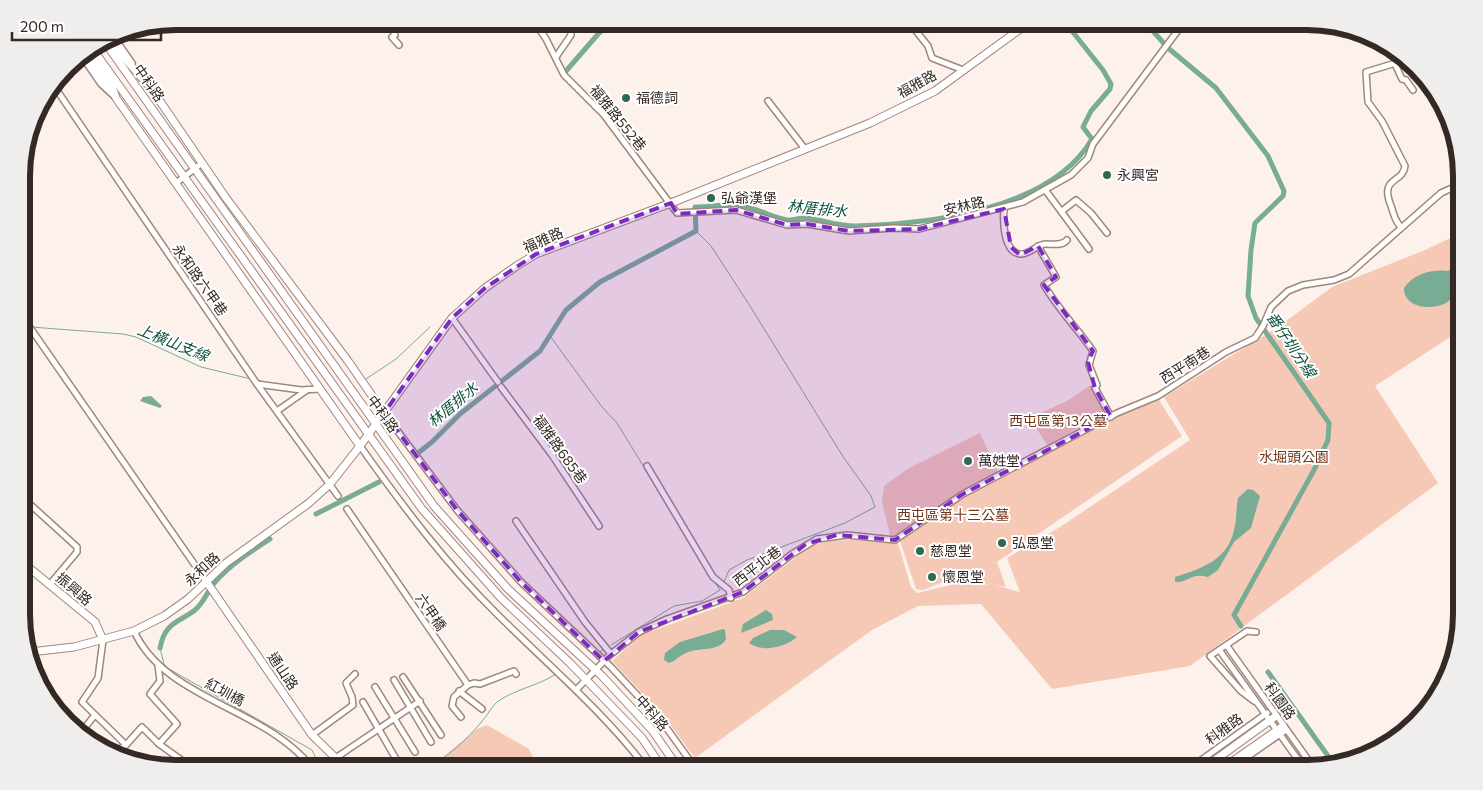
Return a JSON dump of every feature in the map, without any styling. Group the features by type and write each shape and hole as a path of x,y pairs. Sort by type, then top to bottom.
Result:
{"street":[{"path":"393,30 395,34 392,37 399,46"},
{"name":"福雅路552巷","path":"540,30 556,57 564,75 604,115 671,203"},
{"path":"556,57 571,35 571,30"},
{"path":"915,30 928,46 932,58 963,70"},
{"name":"福雅路","path":"360,446 452,318 485,288 536,254 671,203 870,123 935,91 1019,30"},
{"name":"安林路","path":"671,203 678,214 736,210 787,225 807,224 849,231 893,228 919,229 1004,209 1046,191 1071,175 1088,158 1093,144 1178,30"},
{"path":"117,42 139,73"},
{"name":"中科路","path":"111,45 139,73 202,163 457,510 521,582 604,661 663,723 690,760"},
{"name":"中科路","path":"110,46 375,425 434,506 508,589 596,670 652,730 673,760"},
{"path":"95,55 112,86 116,98"},
{"name":"中科路","path":"95,55 422,508 467,562 501,598 586,680 642,738 657,760"},
{"path":"87,61 101,84 116,98 403,507 458,574 497,614 577,688 639,760"},
{"path":"1398,62 1366,72 1366,76 1368,102 1382,121 1405,166 1388,185 1386,192 1394,218 1401,227"},
{"path":"1395,64 1402,79 1406,80 1413,90"},
{"name":"永和路六甲巷","path":"58,91 257,384 330,484"},
{"path":"768,101 805,149"},
{"path":"176,183 202,163"},
{"name":"西平南巷","path":"895,540 963,494 1111,417 1158,396 1226,352 1255,338 1264,326 1272,307 1288,291 1303,285 1334,280 1348,274 1441,193 1453,188"},
{"path":"1046,191 1089,249"},
{"path":"1062,211 1076,200 1091,213 1106,233"},
{"path":"1004,209 1006,237 1010,247 1020,254 1038,246 1065,243 1067,240"},
{"path":"1038,246 1056,277 1044,285 1054,303 1078,329 1093,351 1089,365 1097,385 1094,388 1111,417"},
{"name":"福雅路685巷","path":"452,318 499,385 552,455 599,526"},
{"path":"30,328 206,581"},
{"path":"257,384 308,390 320,389"},
{"path":"277,412 308,390"},
{"name":"永和路","path":"35,651 74,647 103,640 134,631 164,616 188,599 226,563 309,503 330,484 360,446"},
{"path":"647,466 713,577 729,590 731,598"},
{"path":"330,484 338,496"},
{"path":"30,504 77,547 77,552 50,584"},
{"name":"六甲橋","path":"347,508 468,685"},
{"path":"516,521 585,622 611,654"},
{"name":"西平北巷","path":"577,688 611,654 639,632 666,619 731,598 743,592 792,554 817,539 847,535 895,540"},
{"name":"振興路","path":"30,568 96,622 103,640"},
{"name":"通山路","path":"206,581 312,735 340,760"},
{"name":"紅圳橋","path":"134,631 141,647 158,665 181,682 263,726 287,743 304,760"},
{"path":"1256,632 1247,631 1210,656 1241,690 1259,706"},
{"path":"103,640 98,678 82,702 127,751"},
{"name":"科園路","path":"1227,646 1274,713 1281,730 1299,760"},
{"name":"科園路","path":"1220,651 1267,718 1281,730 1307,760"},
{"path":"158,665 160,681 150,694 177,724 159,744"},
{"path":"461,717 452,706 454,697 459,691 468,685 480,684 514,671 516,674"},
{"path":"312,735 353,705 346,683 355,674"},
{"path":"402,677 420,701 441,735"},
{"path":"394,680 430,742"},
{"path":"375,688 415,752"},
{"path":"459,691 482,709"},
{"path":"337,757 420,701"},
{"path":"363,702 396,759"},
{"name":"科雅路","path":"1202,760 1274,713"},
{"path":"85,728 95,715"},
{"name":"科雅路","path":"1214,760 1267,718"},
{"path":"121,749 142,728 159,744 181,760"},
{"path":"1235,760 1281,730"},
{"path":"1242,760 1281,730"}],"highlighted area":[{"path":"671,203 677,214 736,210 787,225 807,224 849,231 919,229 1004,209 1011,247 1020,255 1038,246 1056,277 1044,285 1093,351 1088,362 1095,388 1111,417 963,494 895,540 837,535 806,544 743,592 639,632 604,661 521,582 457,510 384,413 452,318 485,288 536,254"}],"green space":[{"name":"水堀頭公園","path":"1453,237 1453,335 1375,386 1438,483 1190,666 1052,689 981,604 918,606 872,630 695,758 667,720 612,661 641,635 743,598 809,547 827,541 853,540 898,543 911,587 917,593 964,582 991,585 971,581 968,572 923,590 916,589 900,541 890,535 882,502 884,486 909,468 980,433 1000,477 1139,405 1159,400 1182,436 997,562 1006,587 994,585 1020,592 1007,558 1060,527 1190,440 1164,397 1278,327 1332,287"},
{"name":"西屯區第13公墓","path":"1091,385 1108,412 1047,445 1030,418 1067,401"},
{"path":"487,725 529,749 534,760 437,760 442,758 477,729"}],"shaded area":[{"path":"1453,267 1453,295 1449,301 1433,307 1426,307 1413,304 1408,300 1404,288 1413,279 1429,272 1448,271"},
{"path":"151,396 162,406 160,408 140,401 143,397"},
{"path":"1248,489 1253,490 1260,496 1251,528 1234,542 1218,570 1208,577 1197,576 1175,582 1175,577 1205,566 1228,546 1236,522 1238,498"},
{"path":"766,610 772,614 773,620 741,633 743,624"},
{"path":"725,630 726,639 719,646 691,651 669,663 664,660 665,653 680,642"},
{"path":"770,630 784,630 797,637 787,644 774,648 760,648 749,643 753,638"}],"waterway":[{"path":"566,71 603,30"},
{"name":"林厝排水","path":"418,453 460,414 540,351 566,310 600,282 696,231 695,207 738,205 787,220 804,218 849,226 885,225 917,222 986,208 1019,197 1048,182 1073,163 1092,139 1083,127 1091,111 1110,89 1111,84 1103,70 1071,30"},
{"name":"番仔圳分線","path":"1152,30 1168,48 1216,88 1268,156 1284,191 1283,196 1255,223 1248,296 1256,318 1329,423 1328,440 1314,470 1234,615 1241,626"},
{"path":"696,231 711,246 750,306 842,455 871,496 875,507 845,523 747,560 729,570 724,582"},
{"name":"上橫山支線","path":"31,327 123,334 136,337 201,367 251,379"},
{"name":"上橫山支線","path":"366,379 396,359 430,327"},
{"path":"550,336 602,407 617,423 680,526"},
{"name":"上橫山支線","path":"257,380 268,383"},
{"name":"上橫山支線","path":"289,386 313,387"},
{"name":"林厝排水","path":"316,514 379,482"},
{"name":"林厝排水","path":"160,648 162,639 169,628 198,607 212,585 221,576 241,559 270,539"},
{"path":"715,582 720,590"},
{"path":"611,645 674,606 702,601 720,590"},
{"name":"林厝排水","path":"160,648 164,664 169,669 312,750 317,760"},
{"path":"599,652 605,649"},
{"name":"番仔圳分線","path":"1268,672 1329,758"},
{"path":"440,760 464,741 497,702 556,674"}],"place":[{"name":"福德詞","path":"626,98"},
{"name":"永興宮","path":"1107,175"},
{"name":"弘爺漢堡","path":"711,198"},
{"name":"萬姓堂","path":"968,461"},
{"name":"弘恩堂","path":"1002,543"},
{"name":"慈恩堂","path":"920,551"},
{"name":"懷恩堂","path":"932,577"}],"park label":[{"name":"西屯區第十三公墓","path":"953,515"}]}
